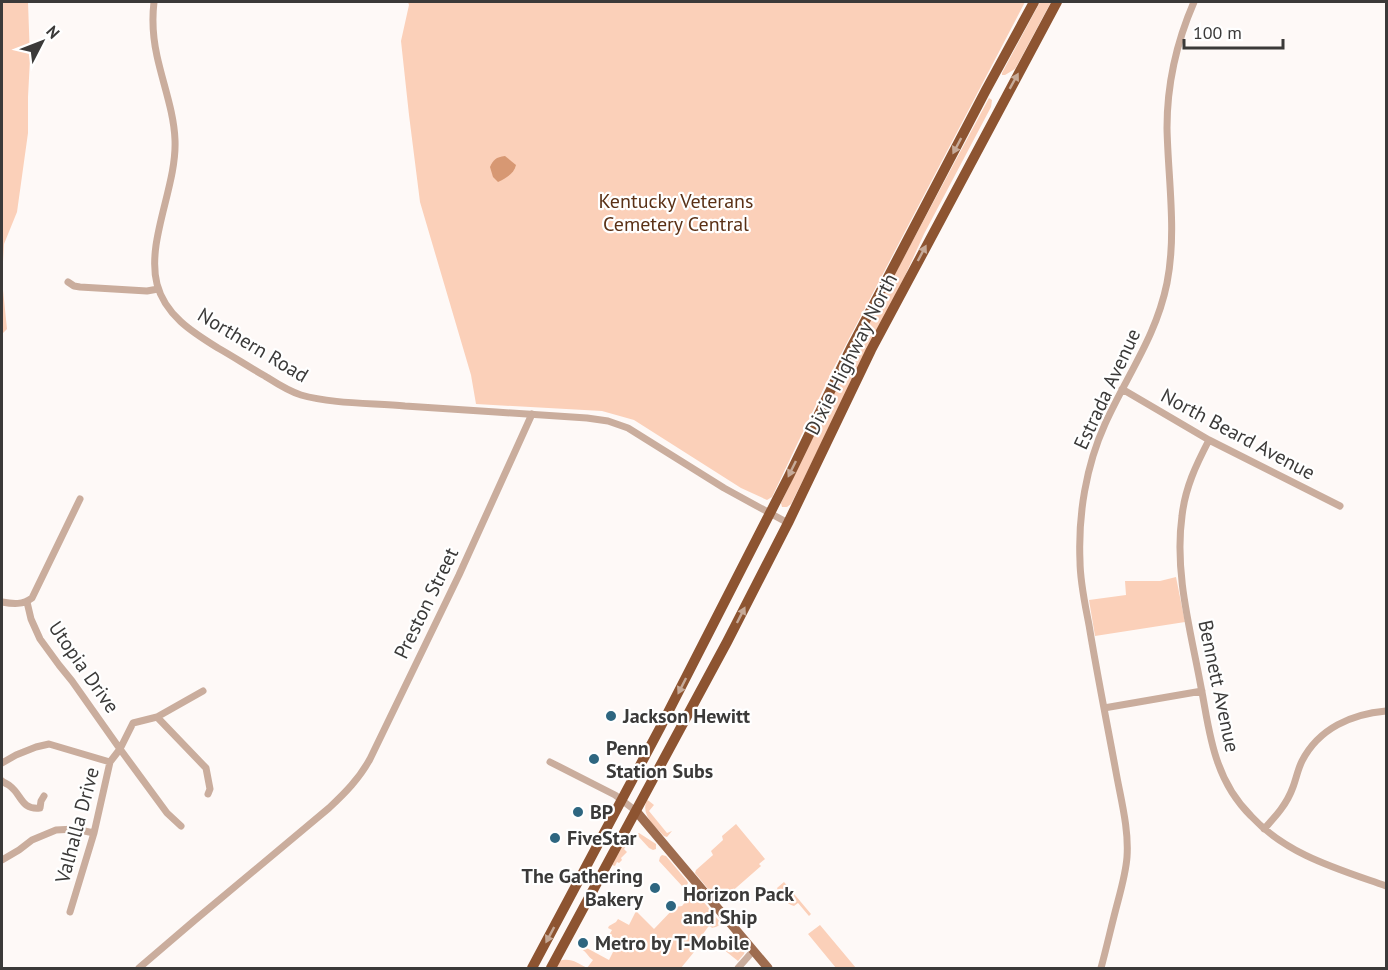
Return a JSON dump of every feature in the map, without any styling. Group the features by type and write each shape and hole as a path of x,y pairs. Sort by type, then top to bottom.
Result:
{"highway":[{"name":"Dixie Highway North","path":"532,969 666,717 789,476 852,346 1034,2"},
{"name":"Dixie Highway North","path":"551,969 727,642 788,523 871,350 1057,2"}],"main road":[{"path":"636,811 768,969"}],"street":[{"name":"Northern Road","path":"154,2 154,43 175,139 174,161 155,252 155,274 158,289 173,315 190,330 299,394 320,399 354,402 532,414"},
{"name":"Estrada Avenue","path":"1101,969 1127,856 1126,829 1080,573 1079,536 1085,489 1093,456 1104,425 1150,337 1167,282 1171,237 1168,105 1178,46 1194,2"},
{"path":"68,282 80,287 147,291 158,289"},
{"name":"North Beard Avenue","path":"1122,389 1209,440 1340,506"},
{"path":"532,414 608,421 628,428 722,487 788,523"},
{"name":"Preston Street","path":"139,969 328,808 358,778 370,759 459,575 532,414"},
{"name":"Bennett Avenue","path":"1209,440 1192,473 1185,495 1180,544 1187,613 1214,752 1223,777 1237,800 1253,819 1282,843 1310,858 1386,886"},
{"path":"2,602 21,604 32,598 80,499"},
{"name":"Utopia Drive","path":"27,602 31,619 40,639 120,749"},
{"name":"Valhalla Drive","path":"70,912 94,833 110,762 120,749 133,723 157,717 203,690"},
{"path":"1104,708 1202,691"},
{"path":"1264,829 1286,802 1303,760 1324,733 1348,719 1386,711"},
{"path":"157,717 206,768 210,789 208,794"},
{"path":"2,763 26,751 49,744 110,762"},
{"name":"Valhalla Drive","path":"120,749 167,813 181,826"},
{"path":"550,762 622,800 636,811"},
{"path":"2,781 12,787 22,801 33,809 40,808 44,796"},
{"path":"2,860 32,840 56,831 75,829 94,833"},
{"path":"738,969 753,951"}],"green space":[{"path":"2,2 28,2 30,59 28,133 17,212 4,244 2,280"},
{"name":"Kentucky Veterans Cemetery Central","path":"408,2 1025,2 830,375 772,497 767,500 741,488 634,420 602,411 476,404 471,375 420,202 401,41"},
{"path":"1040,2 1051,2 1015,69 1002,75 1002,73"},
{"path":"989,98 992,100 991,107 924,234 791,504 782,507 781,503 866,328"},
{"path":"2,280 7,329 2,334"},
{"path":"1176,577 1185,622 1095,636 1089,600 1126,595 1125,581 1160,581"},
{"path":"647,800 654,805 649,811 667,833 672,831 667,837 647,815 645,805"},
{"path":"736,824 765,859 759,864 761,866 721,901 718,901 695,873 713,855 711,851 723,840 722,836"},
{"path":"636,833 656,844 656,849 649,848 638,836 629,841 624,849 627,852 621,858 622,860 615,866 612,865 626,839"},
{"path":"662,855 666,856 687,881 686,887 682,886 659,861"},
{"path":"784,882 811,914 809,916 798,903 791,905 782,897 777,888"},
{"path":"694,890 720,922 716,927 708,927 698,941 694,952 681,968 587,968 593,960 581,949 583,946 609,960 619,940 609,935 612,930 608,928 618,919 629,925 636,911 654,929 675,907 682,906 689,892"},
{"path":"820,925 856,968 836,968 808,934"},
{"path":"736,941 745,951 738,961 718,947"},
{"path":"567,960 587,968 554,968 559,961"}],"shaded area":[{"path":"505,156 516,165 512,173 498,182 493,177 490,167 495,159"}],"place":[{"name":"Jackson Hewitt","path":"611,716"},
{"name":"Penn Station Subs","path":"594,759"},
{"name":"BP","path":"578,812"},
{"name":"FiveStar","path":"555,838"},
{"name":"The Gathering Bakery","path":"655,888"},
{"name":"Horizon Pack and Ship","path":"671,906"},
{"name":"Metro by T-Mobile","path":"583,943"}]}
